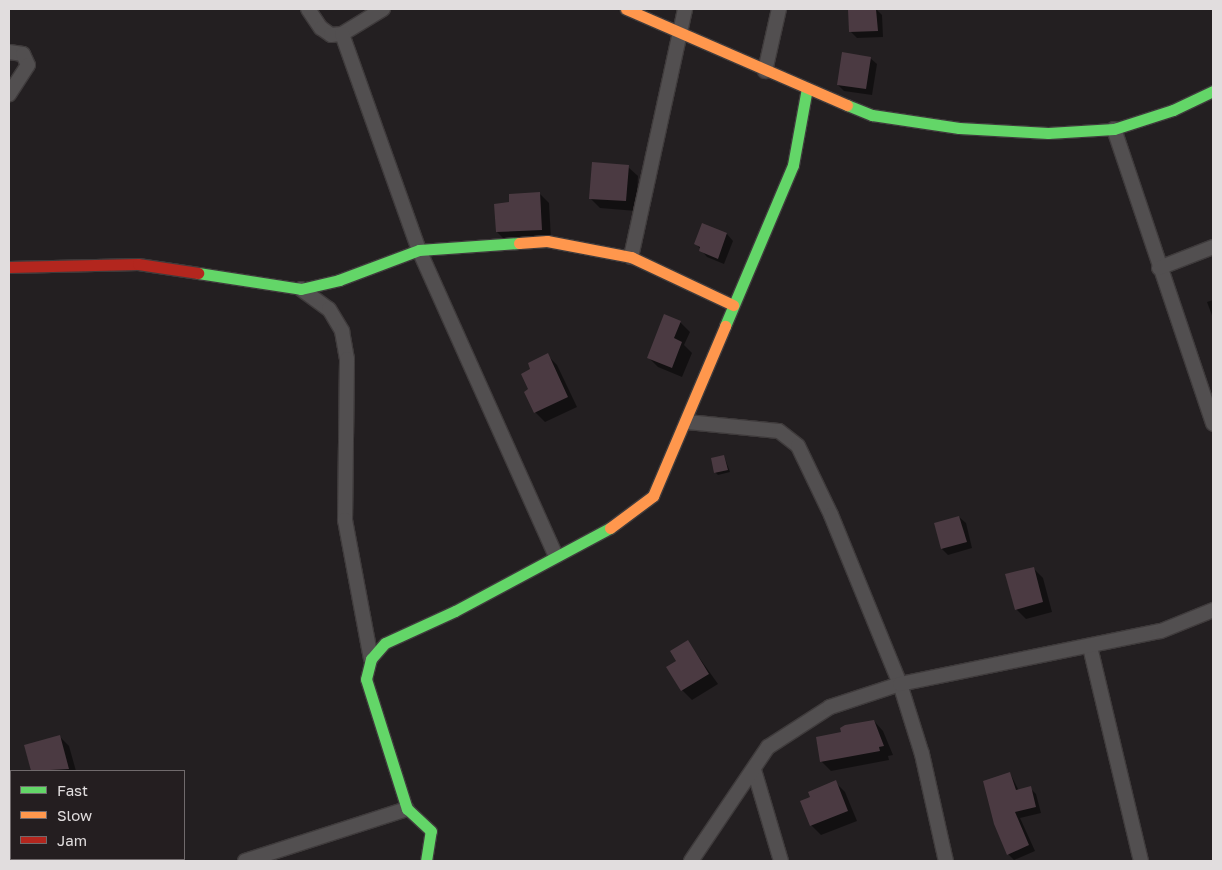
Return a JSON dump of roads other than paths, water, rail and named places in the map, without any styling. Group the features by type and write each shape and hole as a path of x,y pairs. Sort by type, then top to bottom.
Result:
{"street":[{"path":"308,9 321,28 331,35 342,34 383,9"},
{"path":"626,9 765,71 872,115 959,128 1048,133 1114,129 1174,110 1213,91"},
{"path":"631,257 685,9"},
{"path":"765,71 779,9"},
{"path":"342,34 419,250 556,556"},
{"path":"9,52 23,54 28,65 9,94"},
{"path":"370,659 385,643 455,611 623,521 653,496 687,422 733,305 793,165 807,88"},
{"path":"1114,129 1159,268 1213,424"},
{"path":"9,267 138,264 301,289 339,280 419,250 547,241 631,257 733,305"},
{"path":"1159,268 1213,247"},
{"path":"301,289 329,309 342,331 346,350 345,520 370,659 366,679 407,810 431,831 426,861"},
{"path":"687,422 779,431 798,446 832,515 900,684 922,754 946,861"},
{"path":"691,861 768,747 806,720 830,707 900,684 1090,647 1160,631 1213,610"},
{"path":"1090,647 1141,861"},
{"path":"754,770 781,861"},
{"path":"245,861 407,810"}]}
